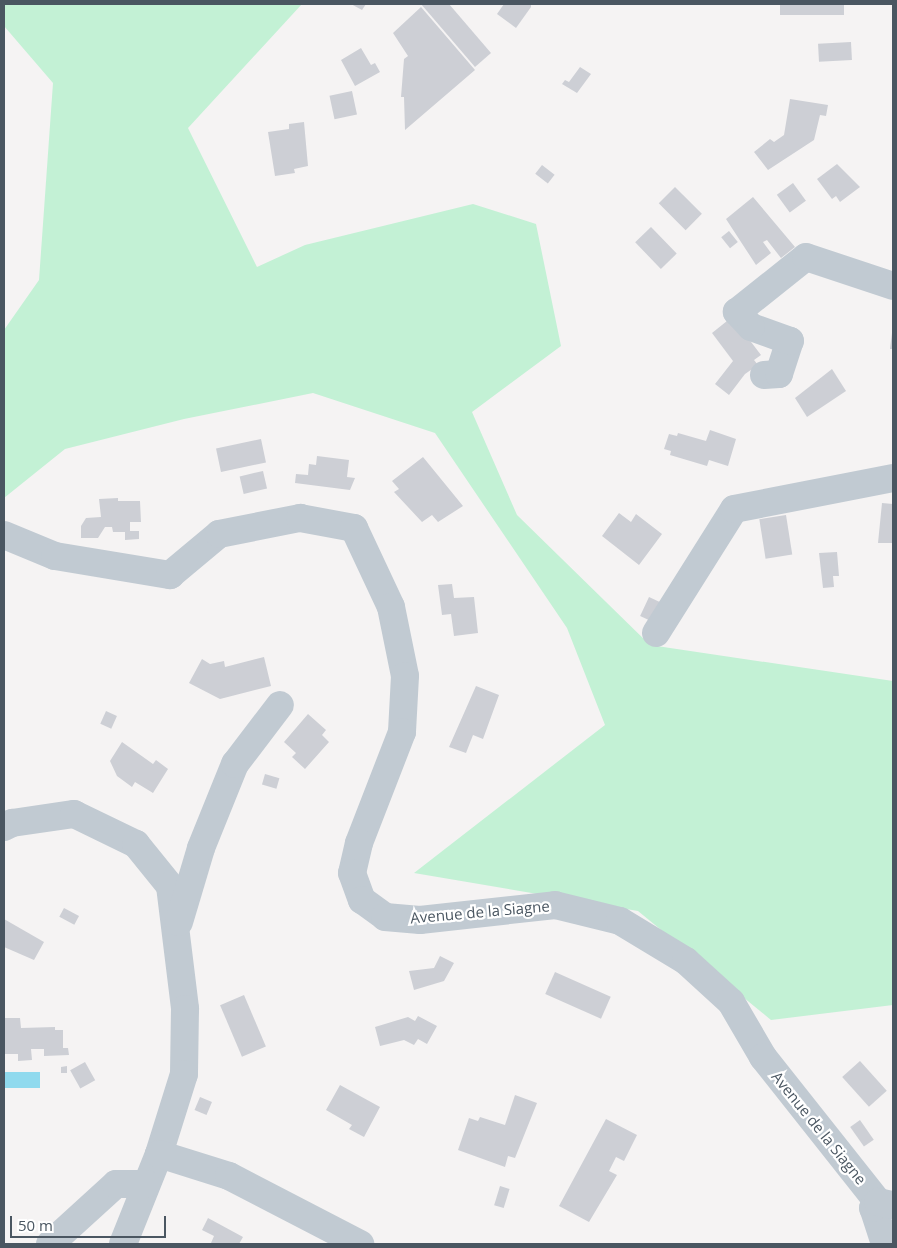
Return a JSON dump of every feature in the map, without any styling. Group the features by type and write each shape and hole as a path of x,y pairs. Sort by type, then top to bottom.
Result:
{"street":[{"path":"764,375 779,374 790,341 751,327 737,312 806,257 893,286"},
{"path":"656,633 734,509 893,478"},
{"name":"Avenue de la Siagne","path":"4,535 54,556 170,575 219,534 300,518 354,528 392,607 405,676 402,732 359,843 352,873 362,900 385,916 420,920 555,905 620,921 686,961 731,1002 763,1057 886,1203"},
{"path":"178,928 201,848 235,764 280,705"},
{"path":"4,827 12,822 74,814 136,844 170,886 178,928 185,1009 184,1074 160,1154 146,1184 123,1244"},
{"path":"160,1154 229,1176 360,1244"},
{"path":"50,1244 116,1184 146,1184"},
{"path":"885,1244 873,1208 886,1203"}],"green space":[{"path":"4,4 302,4 188,128 257,267 305,245 473,204 536,224 561,346 472,412 517,515 650,645 893,681 893,1005 771,1020 638,911 414,873 605,725 567,628 435,433 313,393 184,419 65,449 4,498 4,330 39,280 53,83 4,26"}],"water":[{"path":"4,1072 40,1072 40,1088 4,1088"}],"building":[{"path":"351,4 366,4 362,10"},
{"path":"421,4 449,4 491,53 475,67"},
{"path":"504,4 531,4 531,7 516,28 497,14"},
{"path":"780,4 844,4 844,15 780,15"},
{"path":"421,7 475,70 405,130 404,97 401,97 404,59 408,56 393,33"},
{"path":"851,42 852,60 819,62 818,44"},
{"path":"361,48 371,65 375,63 380,72 355,86 341,60"},
{"path":"580,67 591,74 577,93 562,84 565,80 569,82"},
{"path":"352,91 357,114 334,119 330,96"},
{"path":"790,99 828,105 826,116 820,115 814,140 768,170 754,152 770,139 774,142 784,135"},
{"path":"304,122 308,166 294,169 295,173 275,176 268,132 289,129 289,124"},
{"path":"837,164 860,187 840,202 836,196 832,199 817,179"},
{"path":"542,165 555,175 548,184 535,174"},
{"path":"793,183 806,201 790,213 777,195"},
{"path":"675,187 702,214 686,230 659,203"},
{"path":"753,197 795,247 781,258 767,240 763,242 771,253 756,265 726,219"},
{"path":"651,227 677,254 661,269 635,242"},
{"path":"729,231 738,242 730,248 721,237"},
{"path":"732,317 761,355 754,360 758,365 745,374 729,395 715,384 733,361 712,333"},
{"path":"892,333 893,349 890,349"},
{"path":"832,369 846,391 807,417 795,398"},
{"path":"710,430 736,439 728,466 709,460 707,466 670,455 671,451 664,449 669,434 677,436 678,433 706,441"},
{"path":"261,439 266,462 221,472 216,449"},
{"path":"317,456 349,460 347,477 355,478 350,490 295,483 296,474 308,475 309,464 316,465"},
{"path":"423,457 463,506 438,522 432,515 422,522 394,492 399,489 392,481"},
{"path":"263,471 267,489 244,494 240,476"},
{"path":"118,498 118,501 140,501 141,522 130,522 130,531 139,531 139,539 125,540 125,532 113,532 112,527 105,527 98,538 81,538 81,526 86,518 101,517 99,499"},
{"path":"882,503 893,504 893,543 878,543"},
{"path":"619,513 631,522 636,514 662,534 639,565 602,536"},
{"path":"786,515 792,555 766,559 759,519"},
{"path":"837,552 839,576 833,576 834,587 823,588 819,553"},
{"path":"452,584 454,598 474,597 478,633 454,636 451,614 442,615 438,585"},
{"path":"649,597 666,605 657,624 640,616"},
{"path":"264,657 271,686 220,699 189,683 202,659 210,664 224,661 225,667"},
{"path":"476,686 499,695 483,739 473,735 466,753 449,747"},
{"path":"106,711 117,716 111,729 100,724"},
{"path":"308,714 326,730 322,735 329,742 305,769 292,757 296,753 284,742"},
{"path":"122,742 153,764 156,760 168,769 153,793 135,782 132,787 117,776 110,761"},
{"path":"265,774 279,778 276,789 262,785"},
{"path":"64,908 79,916 74,925 59,917"},
{"path":"4,919 44,942 34,960 4,947"},
{"path":"440,956 454,963 444,981 414,990 409,971 434,968"},
{"path":"555,972 611,997 601,1019 545,994"},
{"path":"244,995 266,1047 242,1057 220,1005"},
{"path":"418,1016 437,1026 427,1044 418,1039 414,1045 404,1040 380,1046 375,1027 408,1017 415,1021"},
{"path":"4,1018 20,1018 21,1028 55,1027 55,1030 63,1030 63,1048 68,1048 69,1055 44,1056 44,1049 31,1049 32,1060 18,1061 18,1054 4,1054"},
{"path":"860,1061 887,1091 869,1107 842,1077"},
{"path":"85,1062 95,1080 80,1089 70,1070"},
{"path":"67,1066 67,1073 61,1073 61,1067"},
{"path":"340,1085 380,1107 364,1137 349,1129 352,1125 326,1110"},
{"path":"515,1095 537,1103 515,1158 508,1156 505,1167 458,1150 469,1118 478,1121 480,1117 505,1125"},
{"path":"200,1097 212,1102 206,1115 195,1110"},
{"path":"606,1119 637,1135 624,1161 616,1157 609,1171 617,1175 589,1222 559,1206"},
{"path":"860,1120 874,1140 864,1147 850,1127"},
{"path":"500,1186 510,1189 504,1208 494,1205"},
{"path":"208,1218 243,1237 239,1244 211,1243 214,1236 202,1230"}]}
